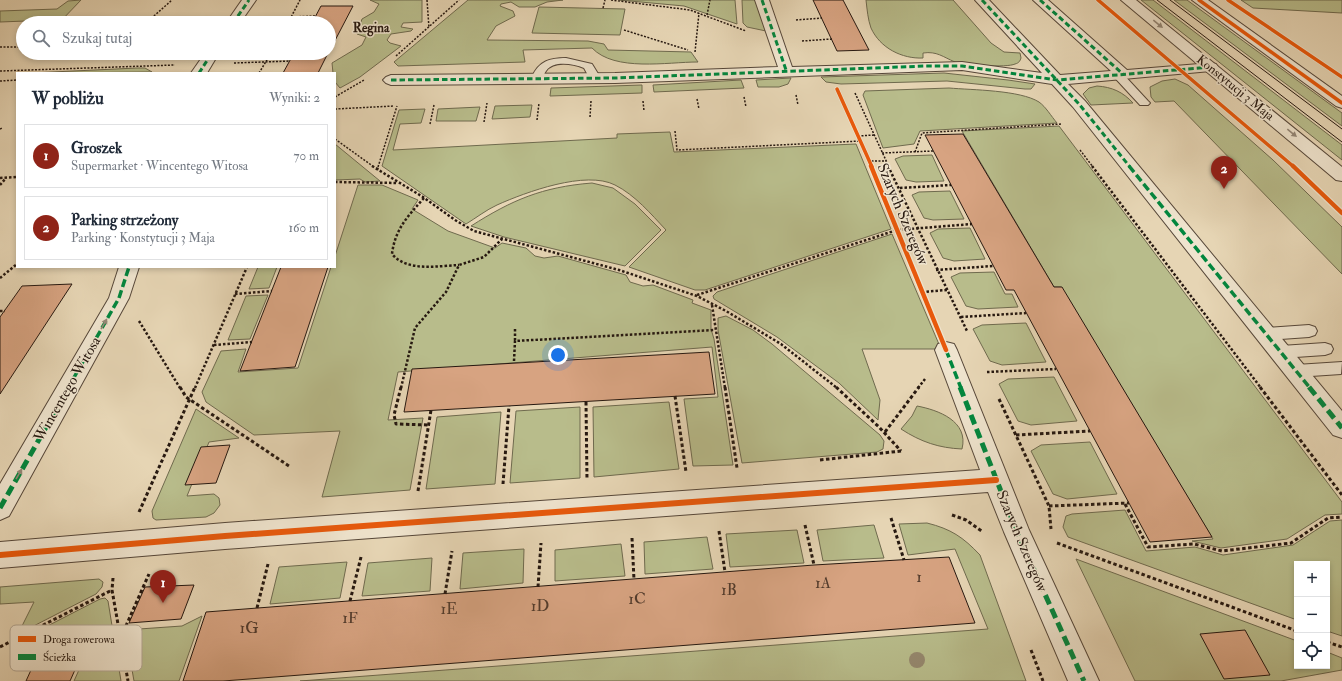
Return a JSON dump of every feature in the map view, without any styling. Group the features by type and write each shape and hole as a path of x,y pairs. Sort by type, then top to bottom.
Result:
{"street":[{"path":"238,16 249,0"},
{"path":"762,0 786,70"},
{"path":"982,0 1079,104 1342,428"},
{"path":"1040,0 1121,75"},
{"name":"Konstytucji 3 Maja","path":"1128,0 1342,176"},
{"path":"1199,0 1342,103"},
{"path":"391,80 538,77 594,78 891,66 962,66 1057,80 1211,67"},
{"name":"Wincentego Witosa","path":"0,508 121,292 130,268"},
{"name":"Szarych Szeregów","path":"946,350 1017,532 1084,681"},
{"path":"0,555 226,536 996,480"}],"lane":[{"path":"1121,75 1144,103"},
{"path":"1265,334 1309,331"},
{"path":"1281,352 1325,349"},
{"path":"1296,371 1341,368"}],"path":[{"path":"154,16 172,0"},
{"path":"292,16 300,0"},
{"path":"427,0 429,29"},
{"path":"394,58 429,29 459,0"},
{"path":"603,8 605,0"},
{"path":"611,0 670,6 707,15 739,29 775,36 795,36 798,41 832,39"},
{"path":"707,15 710,0"},
{"path":"694,52 699,13"},
{"path":"624,30 694,52 724,73"},
{"path":"1,48 16,47"},
{"path":"260,72 266,61"},
{"path":"0,71 290,61"},
{"path":"0,81 16,80"},
{"path":"336,96 364,80"},
{"path":"795,90 798,105"},
{"path":"743,92 746,107"},
{"path":"697,94 699,109"},
{"path":"643,96 644,111"},
{"path":"590,117 591,99"},
{"path":"537,120 540,101"},
{"path":"484,122 488,103"},
{"path":"430,124 434,105"},
{"path":"377,170 396,106"},
{"path":"915,152 922,133 1061,124 1057,120"},
{"path":"675,131 677,150 861,141"},
{"path":"858,136 874,135"},
{"path":"336,139 362,161 424,198 466,227 502,239 609,266 696,296 757,328 816,371 858,406 885,432 901,451"},
{"path":"1080,150 1342,495"},
{"path":"882,153 933,151"},
{"path":"868,161 886,161"},
{"path":"0,178 16,177"},
{"path":"0,185 7,178"},
{"path":"336,182 359,181 363,183 398,183"},
{"path":"899,188 951,185"},
{"path":"424,198 402,222 393,245 392,254 397,260 412,265 459,265 492,253 502,239"},
{"path":"696,296 896,230 972,224"},
{"path":"0,278 16,265"},
{"path":"429,425 396,424 394,415 415,328 446,292 459,265"},
{"path":"936,270 993,266"},
{"path":"118,625 112,590 115,569 124,545 214,345 247,268"},
{"path":"922,292 947,290"},
{"path":"236,294 272,291"},
{"path":"121,292 186,397 289,466"},
{"path":"712,304 737,469"},
{"path":"0,311 5,311"},
{"path":"960,317 1026,313"},
{"path":"514,361 515,329"},
{"path":"515,341 716,330"},
{"path":"214,345 252,342"},
{"path":"885,432 946,350"},
{"path":"987,372 1056,369"},
{"path":"675,396 686,473"},
{"path":"586,402 587,482"},
{"path":"502,488 509,406"},
{"path":"417,495 432,410"},
{"path":"1016,434 1090,431"},
{"path":"1049,506 1127,504 1148,547 1194,544 1222,552 1291,543 1328,518 1342,517"},
{"path":"890,515 904,560"},
{"path":"804,521 814,565"},
{"path":"718,526 725,572"},
{"path":"631,534 634,580"},
{"path":"538,587 542,540"},
{"path":"1051,541 1294,630"},
{"path":"445,594 452,547"},
{"path":"350,601 362,553"},
{"path":"258,608 270,557"},
{"path":"125,625 152,566"},
{"path":"43,625 112,590"},
{"path":"0,647 10,642"},
{"path":"1330,643 1342,648"},
{"path":"126,671 128,681"}],"green space":[{"path":"81,0 66,16 16,16 16,21 0,22 0,11 57,9 68,1"},
{"path":"370,0 422,0 422,22 403,23 401,27 413,29 411,31 391,34 387,40 390,43 401,46 360,77 340,88 336,83 336,72 333,72 332,63 362,45 366,37 357,34 362,19 374,12 379,4"},
{"path":"468,0 563,0 547,2 535,7 519,7 511,2 501,4 500,6 513,11 515,16 496,26 487,40 588,41 604,44 608,50 691,52 698,62 657,64 627,63 602,55 592,48 523,50 525,62 398,66 394,62"},
{"path":"619,0 735,0 737,24 684,6"},
{"path":"742,0 756,0 766,31 747,27 743,23"},
{"path":"866,0 953,0 991,43 1004,52 1020,53 1021,59 1019,62 1010,65 985,66 955,62 932,53 923,53 923,58 907,57 886,47 875,35 869,22"},
{"path":"1141,0 1153,0 1342,145 1342,160"},
{"path":"1174,0 1187,0 1342,113 1342,126"},
{"path":"1241,0 1342,0 1342,13 1253,8"},
{"path":"539,7 625,9 620,35 532,33"},
{"path":"145,68 152,72 52,72"},
{"path":"944,73 1035,84 1031,89 1025,89 947,81 841,84 826,82 821,77"},
{"path":"791,78 788,84 779,87 758,87 756,80"},
{"path":"1175,79 1188,85 1273,160 1342,227 1342,274 1174,101 1155,102 1151,97 1150,87 1162,81"},
{"path":"741,80 744,88 654,92 653,85"},
{"path":"642,85 642,93 550,96 551,88"},
{"path":"1097,86 1117,91 1133,103 1091,105 1083,94 1089,88"},
{"path":"949,88 996,91 1031,98 1042,104 1057,123 920,131 914,144 883,148 863,95 865,91"},
{"path":"532,105 530,117 492,119 495,106"},
{"path":"480,107 476,121 436,121 438,109"},
{"path":"425,109 421,123 400,124 393,150 617,138 617,134 670,132 674,152 856,144 891,229 705,290 695,290 629,267 666,230 629,194 615,185 603,181 573,181 539,189 497,205 466,224 382,166 399,110"},
{"path":"1059,126 1342,502 1342,514 1325,515 1287,539 1221,548 1192,541 1213,539 1061,287 1054,287 962,131"},
{"path":"336,145 380,181 365,182 360,179 336,180"},
{"path":"932,155 944,181 916,182 906,180 895,159 903,156"},
{"path":"592,183 613,188 635,204 661,230 625,266 504,237 471,226 500,209 528,196 558,188"},
{"path":"358,185 382,185 418,200 412,209 448,231 495,248 502,243 526,248 535,256 544,258 558,256 626,275 630,282 643,286 653,285 693,300 692,303 711,310 711,329 714,339 733,465 693,466 684,399 718,397 712,347 398,372 388,420 423,418 410,490 322,497 340,431 254,435 206,402 202,392 221,351 246,349 238,372 298,368 331,268 336,268 336,253"},
{"path":"950,191 964,219 933,220 924,218 912,195 919,192"},
{"path":"970,228 985,259 954,261 943,258 930,233 938,229"},
{"path":"892,234 941,349 862,349 880,400 878,420 839,383 777,337 714,299 713,296 717,292"},
{"path":"258,268 277,268 269,288 249,289"},
{"path":"994,272 1005,294 1012,294 1018,307 978,309 966,306 951,277 960,273"},
{"path":"268,295 250,339 228,340 246,296"},
{"path":"726,316 753,330 772,344 880,435 884,441 883,449 877,452 742,463 718,330 718,318"},
{"path":"1026,323 1046,362 1002,365 990,361 973,329 982,325"},
{"path":"1054,377 1077,421 1031,425 1018,421 999,384 1008,379"},
{"path":"669,402 679,469 594,477 593,407"},
{"path":"917,406 934,410 950,418 961,431 963,439 962,449 930,444 901,429 912,416"},
{"path":"580,407 580,478 510,483 516,411"},
{"path":"196,409 239,438 209,442 187,496 214,494 219,498 220,505 214,513 206,517 156,520 153,518 152,511"},
{"path":"501,412 495,484 426,489 437,417"},
{"path":"1090,442 1117,494 1067,499 1053,494 1031,451 1041,445"},
{"path":"1125,510 1146,551 1195,547 1223,555 1293,545 1330,521 1342,520 1342,636 1330,632 1330,561 1294,561 1294,619 1068,537 1063,527 1066,516 1072,514"},
{"path":"927,523 956,534 980,555 1026,681 300,681 988,629 955,549 908,555 899,524"},
{"path":"874,525 884,558 823,561 817,530"},
{"path":"797,530 804,563 730,567 726,534"},
{"path":"707,537 713,569 645,574 644,542"},
{"path":"621,544 625,576 555,581 555,550"},
{"path":"524,549 523,583 460,589 463,553"},
{"path":"432,558 430,591 362,596 368,563"},
{"path":"1076,559 1294,640 1294,669 1330,669 1330,653 1342,658 1342,670 1281,681 1135,681"},
{"path":"347,562 340,598 270,604 279,567"},
{"path":"99,579 103,582 102,587 96,594 36,625 22,625 34,602 0,604 0,587"},
{"path":"105,598 108,601 112,625 49,625 100,599"},
{"path":"202,616 179,681 134,681 132,671 142,671 142,629 182,626"},
{"path":"78,671 119,671 121,681 74,681"}],"building":[{"path":"813,0 843,0 869,50 837,51"},
{"path":"321,6 353,6 336,39 336,16 316,16"},
{"path":"290,60 324,60 318,72 284,72"},
{"path":"963,134 1054,287 1062,287 1212,537 1150,542 1014,290 1006,290 925,135"},
{"path":"281,268 328,268 295,367 240,371"},
{"path":"72,284 0,394 0,317 22,286"},
{"path":"709,352 715,394 404,412 412,369"},
{"path":"230,445 216,483 185,485 201,447"},
{"path":"949,557 975,623 223,681 183,681 206,612 814,565"},
{"path":"194,585 181,619 129,623 145,587"},
{"path":"1245,630 1270,675 1224,679 1200,634"},
{"path":"31,671 74,671 70,681 26,681"}],"tram line":[{"path":"1157,0 1342,142"},
{"path":"1170,0 1342,129"}],"marked path":[{"path":"238,16 249,0"},
{"path":"762,0 786,70"},
{"path":"982,0 1079,104 1342,428"},
{"path":"1040,0 1124,75"},
{"path":"200,72 207,60"},
{"path":"391,80 615,78 926,66 962,66 1057,80 1211,67"},
{"path":"0,508 119,298 129,268"},
{"path":"946,350 1017,532 1084,681"}],"cycle path":[{"path":"1098,0 1286,159 1342,213"},
{"path":"1199,0 1342,103"},
{"path":"1228,0 1342,77"},
{"path":"837,89 861,141 946,350"},
{"path":"0,555 225,536 996,480"}],"place":[{"name":"Parking strzeżony","path":"1224,189"},
{"name":"Groszek","path":"163,603"}],"district":[{"name":"Regina","path":"371,27"}]}
